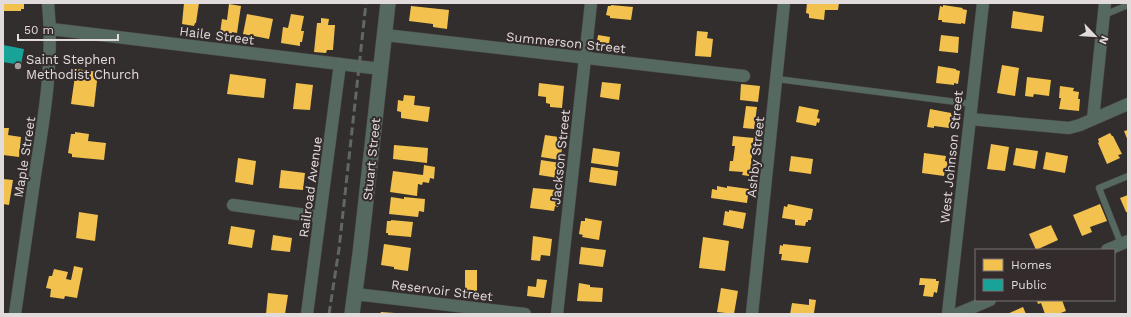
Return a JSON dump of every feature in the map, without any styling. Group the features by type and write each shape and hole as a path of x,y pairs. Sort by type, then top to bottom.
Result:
{"street":[{"name":"Maple Street","path":"15,314 47,99 51,28 48,3"},
{"name":"Stuart Street","path":"352,314 388,3"},
{"name":"Jackson Street","path":"557,314 591,3"},
{"name":"Ashby Street","path":"752,314 784,3"},
{"name":"West Johnson Street","path":"948,314 983,3"},
{"path":"1093,119 1104,9"},
{"name":"Haile Street","path":"51,28 381,69"},
{"name":"Summerson Street","path":"385,36 744,76"},
{"name":"Railroad Avenue","path":"307,314 340,64"},
{"path":"970,120 1069,128 1080,125 1128,104"},
{"path":"233,205 320,217"},
{"path":"1109,249 1124,242"},
{"name":"Reservoir Street","path":"355,294 525,314"},
{"path":"957,314 988,301"}],"lane":[{"path":"1104,9 1128,5"},
{"path":"777,79 972,104"},
{"path":"1124,242 1099,188 1128,176"}],"building: Homes":[{"path":"3,3 24,3 24,9 21,9 21,11 3,11"},
{"path":"184,3 199,3 196,23 194,26 182,24"},
{"path":"807,3 839,3 838,10 825,10 824,20 809,18 809,14 806,13"},
{"path":"229,4 241,6 237,33 232,32 231,35 220,33 222,19 227,20"},
{"path":"943,5 967,10 965,24 942,22 942,20 938,20 940,6 943,7"},
{"path":"411,6 449,10 447,29 433,27 433,24 409,21"},
{"path":"608,6 633,7 631,20 610,18 610,16 606,15"},
{"path":"1013,11 1044,16 1042,32 1011,28"},
{"path":"247,14 273,19 269,39 243,34"},
{"path":"291,14 304,16 301,31 304,31 300,46 281,43 283,27 288,28"},
{"path":"321,18 329,19 328,25 335,25 333,50 327,50 326,53 314,52 317,23 321,23"},
{"path":"697,31 708,32 707,38 713,39 711,57 695,56"},
{"path":"598,35 610,37 608,50 596,48"},
{"path":"941,35 959,37 958,53 939,51"},
{"path":"1002,65 1019,68 1015,96 997,93"},
{"path":"938,66 960,71 958,84 936,83"},
{"path":"76,69 98,72 94,107 71,104"},
{"path":"230,74 266,79 264,98 227,94"},
{"path":"1027,77 1051,80 1049,96 1034,94 1033,97 1025,96"},
{"path":"602,82 621,84 619,100 600,97"},
{"path":"296,83 313,85 310,110 293,109"},
{"path":"539,83 564,86 562,108 550,107 550,104 546,103 546,97 538,96"},
{"path":"741,84 760,86 758,102 740,100"},
{"path":"1060,86 1074,88 1073,91 1079,92 1079,111 1059,109 1061,98 1059,98"},
{"path":"404,95 415,96 414,105 430,107 428,122 401,118 401,112 397,111 398,100 403,101"},
{"path":"746,106 757,107 754,129 743,128"},
{"path":"799,106 819,110 817,118 820,119 816,126 796,122"},
{"path":"930,109 951,113 951,115 954,116 952,126 949,126 949,128 934,126 934,128 927,127"},
{"path":"3,128 9,128 8,135 21,137 19,157 3,155"},
{"path":"1128,130 1128,141 1124,131"},
{"path":"75,132 89,134 88,141 106,143 104,160 72,157 72,154 68,153 71,134 75,134"},
{"path":"1110,133 1122,154 1118,155 1120,158 1107,164 1098,143 1098,139"},
{"path":"545,135 559,137 558,148 562,149 560,160 541,157"},
{"path":"733,136 754,138 749,176 742,175 743,172 729,171 730,161 733,161 735,146 732,146"},
{"path":"991,144 1009,147 1005,171 987,169"},
{"path":"394,145 428,148 427,163 393,159"},
{"path":"593,148 620,152 618,167 591,163"},
{"path":"1016,148 1038,151 1035,169 1013,165"},
{"path":"1046,152 1068,156 1065,173 1043,169"},
{"path":"924,153 946,156 945,161 948,162 947,170 945,170 944,176 922,173"},
{"path":"791,156 813,159 811,174 789,171"},
{"path":"238,158 256,161 253,185 235,182"},
{"path":"541,160 560,163 558,178 539,175"},
{"path":"424,165 435,167 434,179 430,178 429,183 423,182 422,185 418,184 417,196 390,192 393,171 423,175"},
{"path":"591,167 618,171 616,186 589,182"},
{"path":"281,170 305,173 303,190 279,188"},
{"path":"3,179 13,180 9,205 3,204"},
{"path":"717,186 749,189 747,203 711,198 712,189 717,190"},
{"path":"533,188 556,190 556,194 560,194 558,207 555,206 554,211 530,208"},
{"path":"1128,195 1128,212 1126,212 1120,198"},
{"path":"391,197 404,199 404,197 425,199 424,212 419,211 418,217 389,214"},
{"path":"788,204 813,209 811,220 806,222 805,226 795,225 795,220 782,218 784,206 787,207"},
{"path":"1100,204 1107,221 1090,227 1092,232 1082,236 1073,215"},
{"path":"729,210 746,213 743,229 723,225 725,211 729,212"},
{"path":"79,212 98,215 95,241 76,238"},
{"path":"585,218 602,221 599,240 582,237 583,235 579,234 581,221 585,221"},
{"path":"387,221 413,222 411,237 388,235 388,233 386,233"},
{"path":"1051,225 1058,240 1036,249 1029,234"},
{"path":"231,226 255,230 252,248 228,244"},
{"path":"273,235 292,238 290,252 271,250"},
{"path":"533,236 552,239 550,256 541,255 540,261 531,260"},
{"path":"703,237 729,241 725,271 699,268"},
{"path":"384,244 411,248 408,271 381,265"},
{"path":"783,244 811,247 808,263 781,260 782,254 779,254 780,245 783,246"},
{"path":"581,247 606,250 603,267 579,264"},
{"path":"74,266 83,268 77,298 65,296 64,299 50,297 51,289 46,288 49,276 52,276 54,269 68,272 66,279 71,280"},
{"path":"465,270 477,270 477,291 474,291 474,294 465,294"},
{"path":"920,278 936,279 936,281 939,281 937,293 934,292 933,297 923,296 925,285 919,285"},
{"path":"537,279 547,280 544,298 527,296 528,286 536,287"},
{"path":"579,283 590,285 590,287 603,288 602,302 577,301"},
{"path":"721,288 738,291 734,314 717,312"},
{"path":"268,293 288,295 285,314 266,314"},
{"path":"809,299 816,300 814,313 790,314 792,303 809,305"},
{"path":"1037,301 1062,301 1066,311 1058,314 1045,314 1041,303 1038,304"},
{"path":"1023,307 1026,314 1007,314"},
{"path":"381,312 395,313 395,314 380,314"}],"building: Public":[{"path":"3,45 24,49 21,65 3,62"}],"railway":[{"path":"329,314 339,249 366,3"}],"place":[{"name":"Saint Stephen Methodist Church","path":"18,66"}]}
